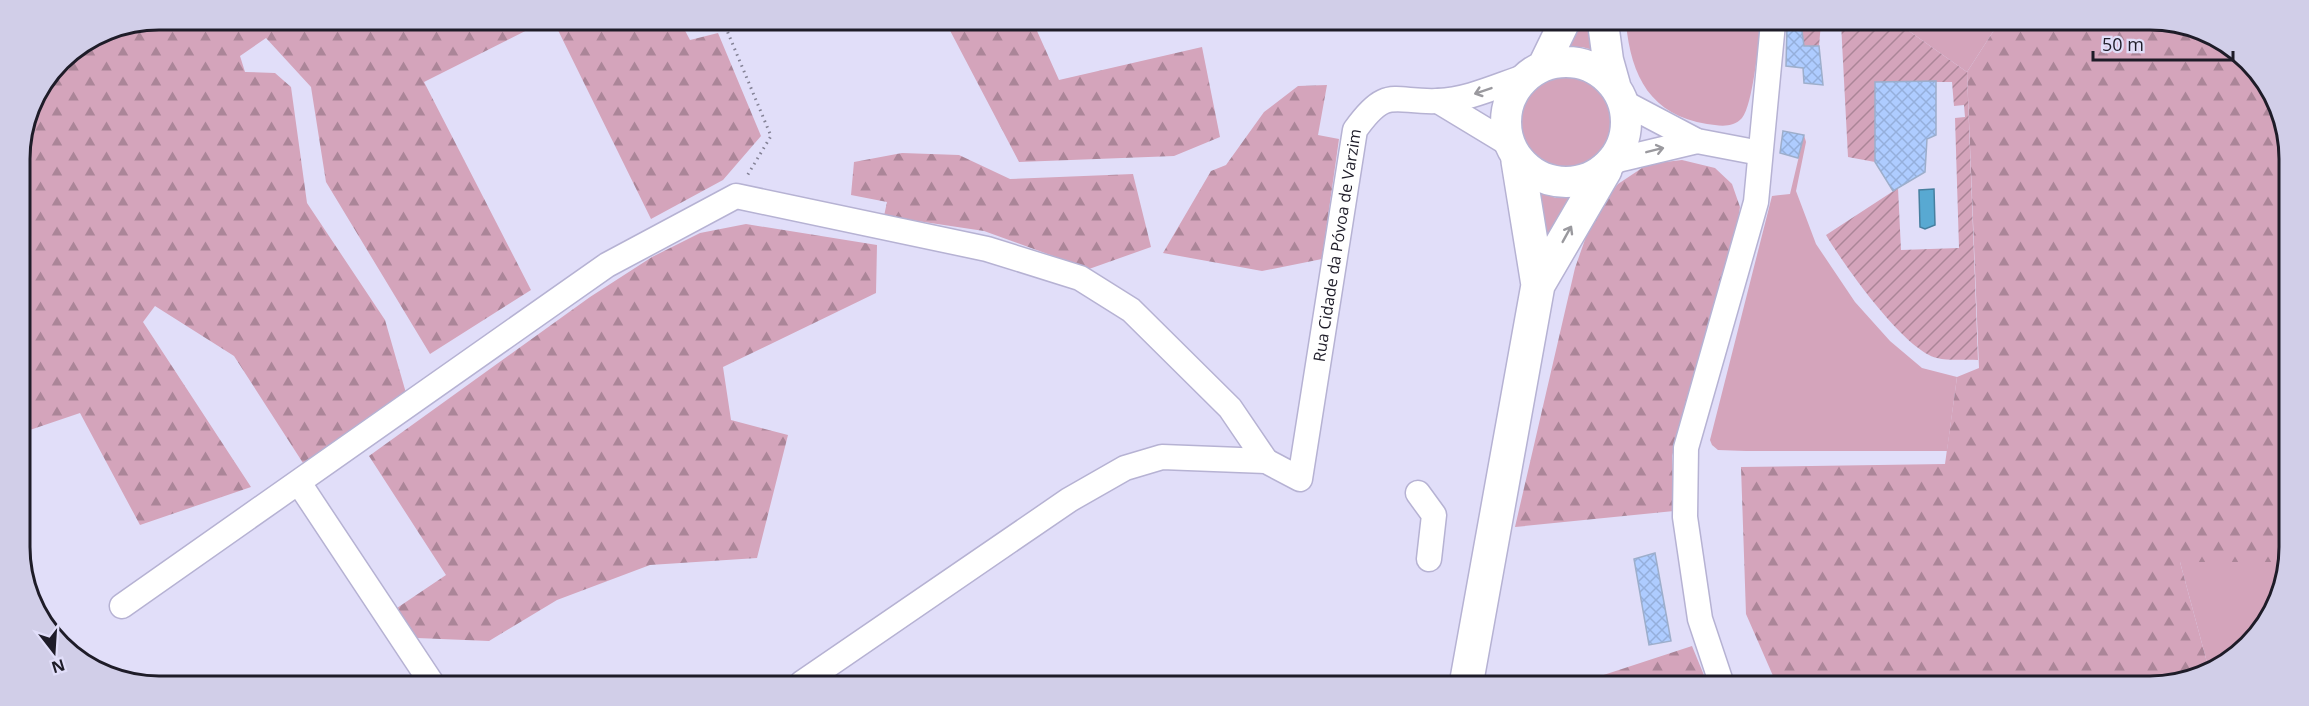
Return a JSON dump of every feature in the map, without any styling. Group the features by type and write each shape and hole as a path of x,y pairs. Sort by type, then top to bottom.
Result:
{"highway":[{"path":"1514,152 1538,285"},
{"path":"1468,676 1538,285 1609,165"}],"main road":[{"path":"1560,30 1535,71 1516,90 1507,107 1505,126 1514,152 1533,173 1550,181 1583,181 1609,165 1624,136 1619,94 1608,60 1604,30"},
{"path":"1535,71 1563,62 1581,63 1606,76 1619,94"}],"street":[{"path":"1719,676 1700,619 1684,517 1686,448 1756,202 1772,30"},
{"name":"Rua Cidade da Póvoa de Varzim","path":"1266,461 1300,479 1355,130 1370,109 1395,97 1438,101 1474,94 1535,71"},
{"path":"1619,94 1697,141 1760,153"},
{"path":"1438,101 1514,152"},
{"path":"1609,165 1697,141"},
{"path":"122,606 608,266 736,196 987,249 1080,278 1131,310 1148,326 1230,408 1266,461"},
{"path":"812,676 1069,500 1125,468 1162,457 1266,461"},
{"path":"298,483 427,676"},
{"path":"1418,493 1434,515 1429,559"}],"path":[{"path":"727,30 771,136 736,196"}],"green space":[{"path":"527,30 424,82 531,290 430,354 326,182 311,87 266,38 240,56 245,72 275,73 291,87 307,203 385,320 406,393 303,463 234,356 155,306 143,322 251,487 140,525 80,413 30,430 31,142 43,102 62,74 74,62 95,47 110,40 142,31"},
{"path":"558,30 685,30 690,40 718,33 761,136 723,180 651,219"},
{"path":"950,30 1037,30 1059,80 1202,47 1220,137 1174,156 1019,162"},
{"path":"1571,30 1596,30 1601,52 1582,47 1560,47"},
{"path":"1627,30 1761,30 1752,88 1742,118 1730,125 1721,126 1688,119 1671,112 1647,90 1633,60"},
{"path":"1798,30 1820,30 1819,46 1804,46 1802,31"},
{"path":"1841,30 1908,30 1967,72 1978,360 1937,358 1923,352 1908,340 1860,285 1826,235 1898,188 1901,250 1959,248 1955,118 1965,117 1964,105 1954,106 1952,82 1875,82 1875,162 1848,157"},
{"path":"1908,30 1994,30 1967,72"},
{"path":"1994,30 2167,31 2199,40 2228,57 2252,81 2266,102 2277,134 2279,151 2278,562 2180,562 2207,663 2183,672 2158,676 1773,676 1746,614 1741,467 1945,464 1957,377 1979,368 1967,72"},
{"path":"1565,75 1583,79 1599,89 1609,105 1613,123 1609,141 1599,157 1583,167 1565,171 1547,167 1531,157 1521,141 1517,123 1521,105 1531,89 1547,79"},
{"path":"1327,85 1318,135 1339,139 1322,259 1262,271 1163,253 1211,171 1226,165 1264,112 1298,86"},
{"path":"1804,135 1806,142 1796,191 1816,244 1855,302 1890,341 1922,368 1957,377 1947,451 1746,451 1718,450 1712,445 1710,440 1772,196 1790,194"},
{"path":"902,153 959,155 1010,179 1133,174 1151,247 1089,269 984,231 884,216 887,202 851,195 854,162"},
{"path":"1682,160 1715,168 1732,184 1740,207 1734,246 1672,456 1674,511 1515,527 1575,268 1594,214 1618,184 1648,164"},
{"path":"1535,190 1556,198 1576,198 1549,261"},
{"path":"746,224 877,245 876,293 723,367 731,420 788,435 757,558 650,565 557,600 489,641 417,638 397,608 446,575 369,456 590,297 652,257 700,233"},
{"path":"2180,562 2278,562 2275,580 2262,611 2235,644 2207,663"},
{"path":"1692,646 1704,676 1600,676"}],"water":[{"path":"1934,189 1935,225 1925,229 1920,227 1919,190"}],"building":[{"path":"1787,30 1802,31 1804,46 1819,46 1823,85 1804,83 1803,68 1786,66"},
{"path":"1936,81 1936,135 1927,139 1925,172 1893,191 1875,162 1875,82"},
{"path":"1783,131 1804,135 1798,158 1780,153"},
{"path":"1655,553 1671,641 1649,645 1634,559"}]}
